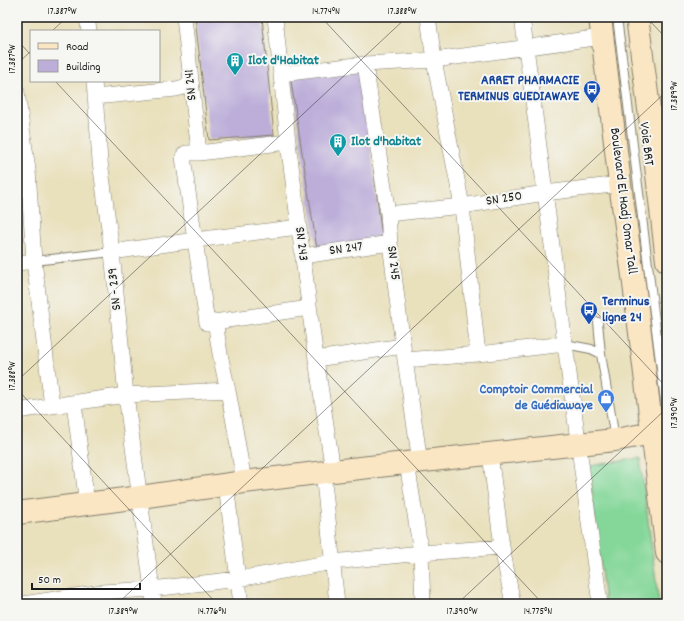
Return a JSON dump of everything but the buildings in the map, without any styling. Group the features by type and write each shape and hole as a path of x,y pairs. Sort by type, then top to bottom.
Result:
{"main road":[{"path":"637,17 660,139 667,261"},
{"name":"Boulevard El Hadj Omar Tall","path":"601,27 667,552"},
{"path":"17,512 140,498 328,472 615,440 652,433"}],"street":[{"path":"87,17 89,30"},
{"name":"SN 241","path":"184,17 199,153"},
{"name":"SN 243","path":"275,17 288,142 316,358 328,472 337,604"},
{"path":"428,17 434,60 462,206 478,354"},
{"path":"522,17 600,604"},
{"path":"281,74 365,64 434,60 526,47 601,27"},
{"name":"SN 245","path":"365,64 388,214 390,243 405,353 421,553 423,604"},
{"name":"SN - 239","path":"94,82 100,161 112,252 126,395 153,597"},
{"path":"95,97 176,89 192,85"},
{"path":"17,92 22,170 52,406"},
{"path":"288,142 186,154 183,157 207,323 309,308"},
{"name":"SN 250","path":"388,214 462,206 545,193 620,184"},
{"path":"112,252 299,227"},
{"name":"SN 247","path":"302,256 390,243"},
{"path":"17,263 34,262"},
{"path":"216,322 218,343 228,390 235,484 238,579 241,604"},
{"path":"316,358 405,353 478,354 565,344"},
{"path":"17,411 126,395 228,390"},
{"path":"74,403 87,504"},
{"path":"490,454 502,547 512,604"},
{"path":"23,604 103,598 153,597 238,579 333,562 502,547"}],"lane":[{"name":"Voie BRT","path":"617,17 667,417"},
{"path":"34,262 112,252"},
{"path":"598,322 601,354 615,440"},
{"path":"565,344 591,349 601,354"}],"green space":[{"path":"640,458 659,604 605,604 589,466"}],"place":[{"name":"Ilot d'Habitat","path":"235,76"},
{"name":"ARRET PHARMACIE TERMINUS GUEDIAWAYE","path":"592,104"},
{"name":"Ilot d'habitat","path":"338,157"},
{"name":"Terminus ligne 24","path":"589,325"},
{"name":"Comptoir Commercial de Guédiawaye","path":"606,413"}]}
